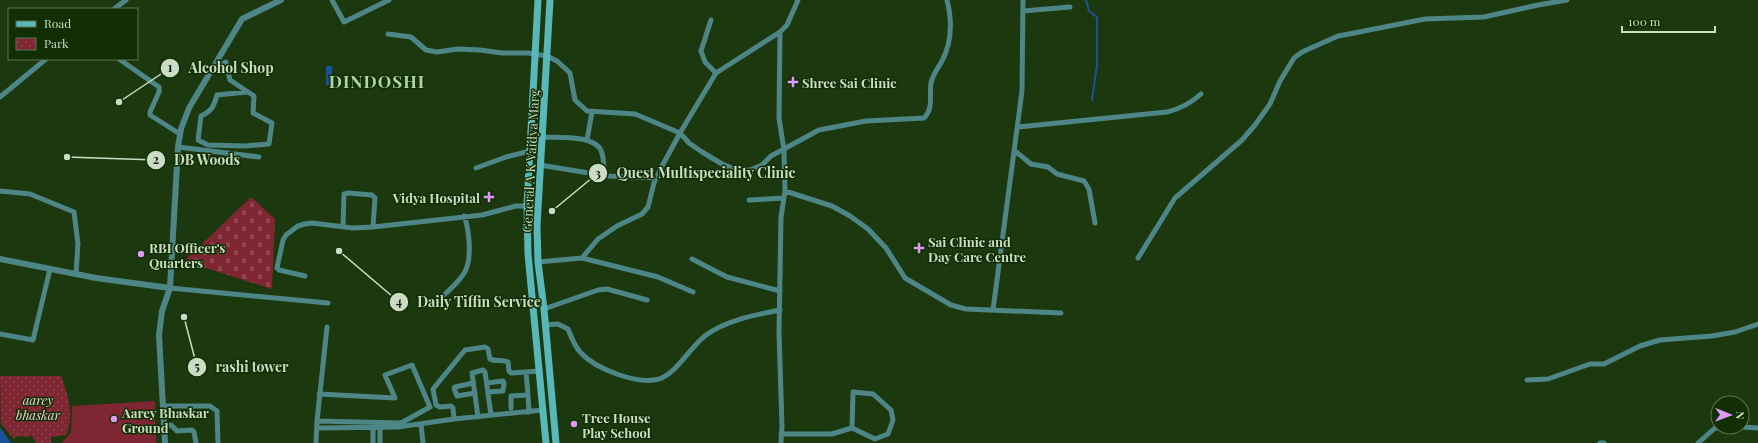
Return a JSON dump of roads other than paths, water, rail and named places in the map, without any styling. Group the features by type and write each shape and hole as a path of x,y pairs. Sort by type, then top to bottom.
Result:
{"main road":[{"name":"General A K Vaidya Marg","path":"538,0 527,205 528,254 546,443"},
{"name":"General A K Vaidya Marg","path":"550,0 537,226 538,262 544,309 556,443"}],"street":[{"path":"115,8 126,0"},
{"path":"165,443 159,335 162,311 170,288 180,134 188,108 242,19 281,0"},
{"path":"332,0 344,22 389,0"},
{"path":"582,258 598,239 617,226 642,214 648,207 657,178 680,133 716,73 780,32 787,25 798,0"},
{"path":"388,34 411,37 426,50 437,52 458,49 547,56 557,61 570,73 575,100 586,111 635,114 680,133 689,143 722,164 738,170 750,170 762,165 771,156 803,138 825,129 866,121 924,118 928,114 930,108 931,82 943,60 951,30 950,12 947,0"},
{"path":"993,310 1022,91 1023,0"},
{"path":"1138,258 1175,198 1242,140 1270,104 1288,66 1294,58 1302,52 1343,35 1425,19 1484,17 1567,0"},
{"path":"1023,11 1070,7"},
{"path":"712,20 701,51 705,62 716,73"},
{"path":"780,32 779,118 784,150 785,191 781,217 779,332 781,443"},
{"path":"0,97 45,60"},
{"path":"120,60 158,85 160,90 150,112 150,116 180,134"},
{"path":"213,68 226,62 230,80 254,96 253,113 272,123 269,144 245,146 208,145 198,140 201,116 210,112 214,108 217,95 247,92"},
{"path":"1018,127 1051,125 1167,112 1182,107 1201,94"},
{"path":"587,140 592,112"},
{"path":"542,137 587,140 596,144 603,154 604,176"},
{"path":"178,147 259,157"},
{"path":"476,168 506,156 530,151"},
{"path":"1015,151 1031,164 1048,167 1062,176 1084,181 1089,189 1095,223"},
{"path":"540,164 604,176 657,178"},
{"path":"0,191 30,194 74,212 78,244 76,274"},
{"path":"785,191 832,206 850,216 868,229 886,248 905,278 938,299 966,309 1061,314"},
{"path":"343,227 344,194 348,193 372,195 375,198 373,227"},
{"path":"749,200 784,198"},
{"path":"305,276 279,270 277,268 283,240 286,235 298,226 312,223 343,227 373,227 482,215 502,209 527,205 538,206"},
{"path":"444,294 464,275 469,263 468,224 464,216"},
{"path":"538,262 582,258 658,277 693,292"},
{"path":"0,259 76,274 170,288 328,303"},
{"path":"692,259 727,277 780,291"},
{"path":"0,334 33,340 50,269"},
{"path":"544,309 598,290 607,290 647,300"},
{"path":"545,325 558,324 568,329 573,342 581,353 600,367 638,380 659,379 670,373 692,348 706,335 726,324 780,310"},
{"path":"1527,380 1548,379 1590,364 1604,364 1640,346 1660,340 1719,335 1735,332 1758,324"},
{"path":"316,443 319,394 327,327"},
{"path":"454,419 453,408 451,406 440,407 436,405 433,389 465,350 485,347 488,349 490,359 504,360 508,362 509,371 512,373 540,371"},
{"path":"317,421 401,423 430,407 412,365 385,375 395,398 319,394"},
{"path":"478,417 472,373 483,370 485,372 491,415"},
{"path":"526,372 529,412"},
{"path":"486,383 503,381 504,383 503,391 488,392"},
{"path":"473,383 454,388 457,396 475,393"},
{"path":"782,434 832,434 852,428 875,439 888,434 893,420 891,410 873,394 853,392 852,428"},
{"path":"511,408 511,396 528,395"},
{"path":"163,406 214,407 217,411 218,443"},
{"path":"316,428 380,428 543,410"},
{"path":"420,424 423,443"},
{"path":"164,426 171,426 177,431 192,430 194,432 196,443"},
{"path":"373,428 373,443"},
{"path":"380,428 380,443"},
{"path":"1698,443 1710,432"}],"water":[{"path":"326,66 332,66 332,85 326,85"},
{"path":"0,427 11,443 0,443"}],"waterway":[{"path":"1086,0 1089,11 1097,17 1097,65 1092,100"}],"place":[{"name":"Shree Sai Clinic","path":"793,82"},
{"name":"Alcohol Shop","path":"119,102"},
{"name":"DB Woods","path":"67,157"},
{"name":"Vidya Hospital","path":"489,197"},
{"name":"Quest Multispeciality Clinic","path":"552,211"},
{"name":"Sai Clinic and Day Care Centre","path":"919,248"},
{"name":"Daily Tiffin Service","path":"339,251"},
{"name":"RBI Officer's Quarters","path":"141,254"},
{"name":"rashi tower","path":"184,317"},
{"name":"Aarey Bhaskar Ground","path":"114,419"},
{"name":"Tree House Play School","path":"574,424"}],"district":[{"name":"DINDOSHI","path":"377,81"}],"park label":[{"name":"aarey bhaskar","path":"38,406"}]}
